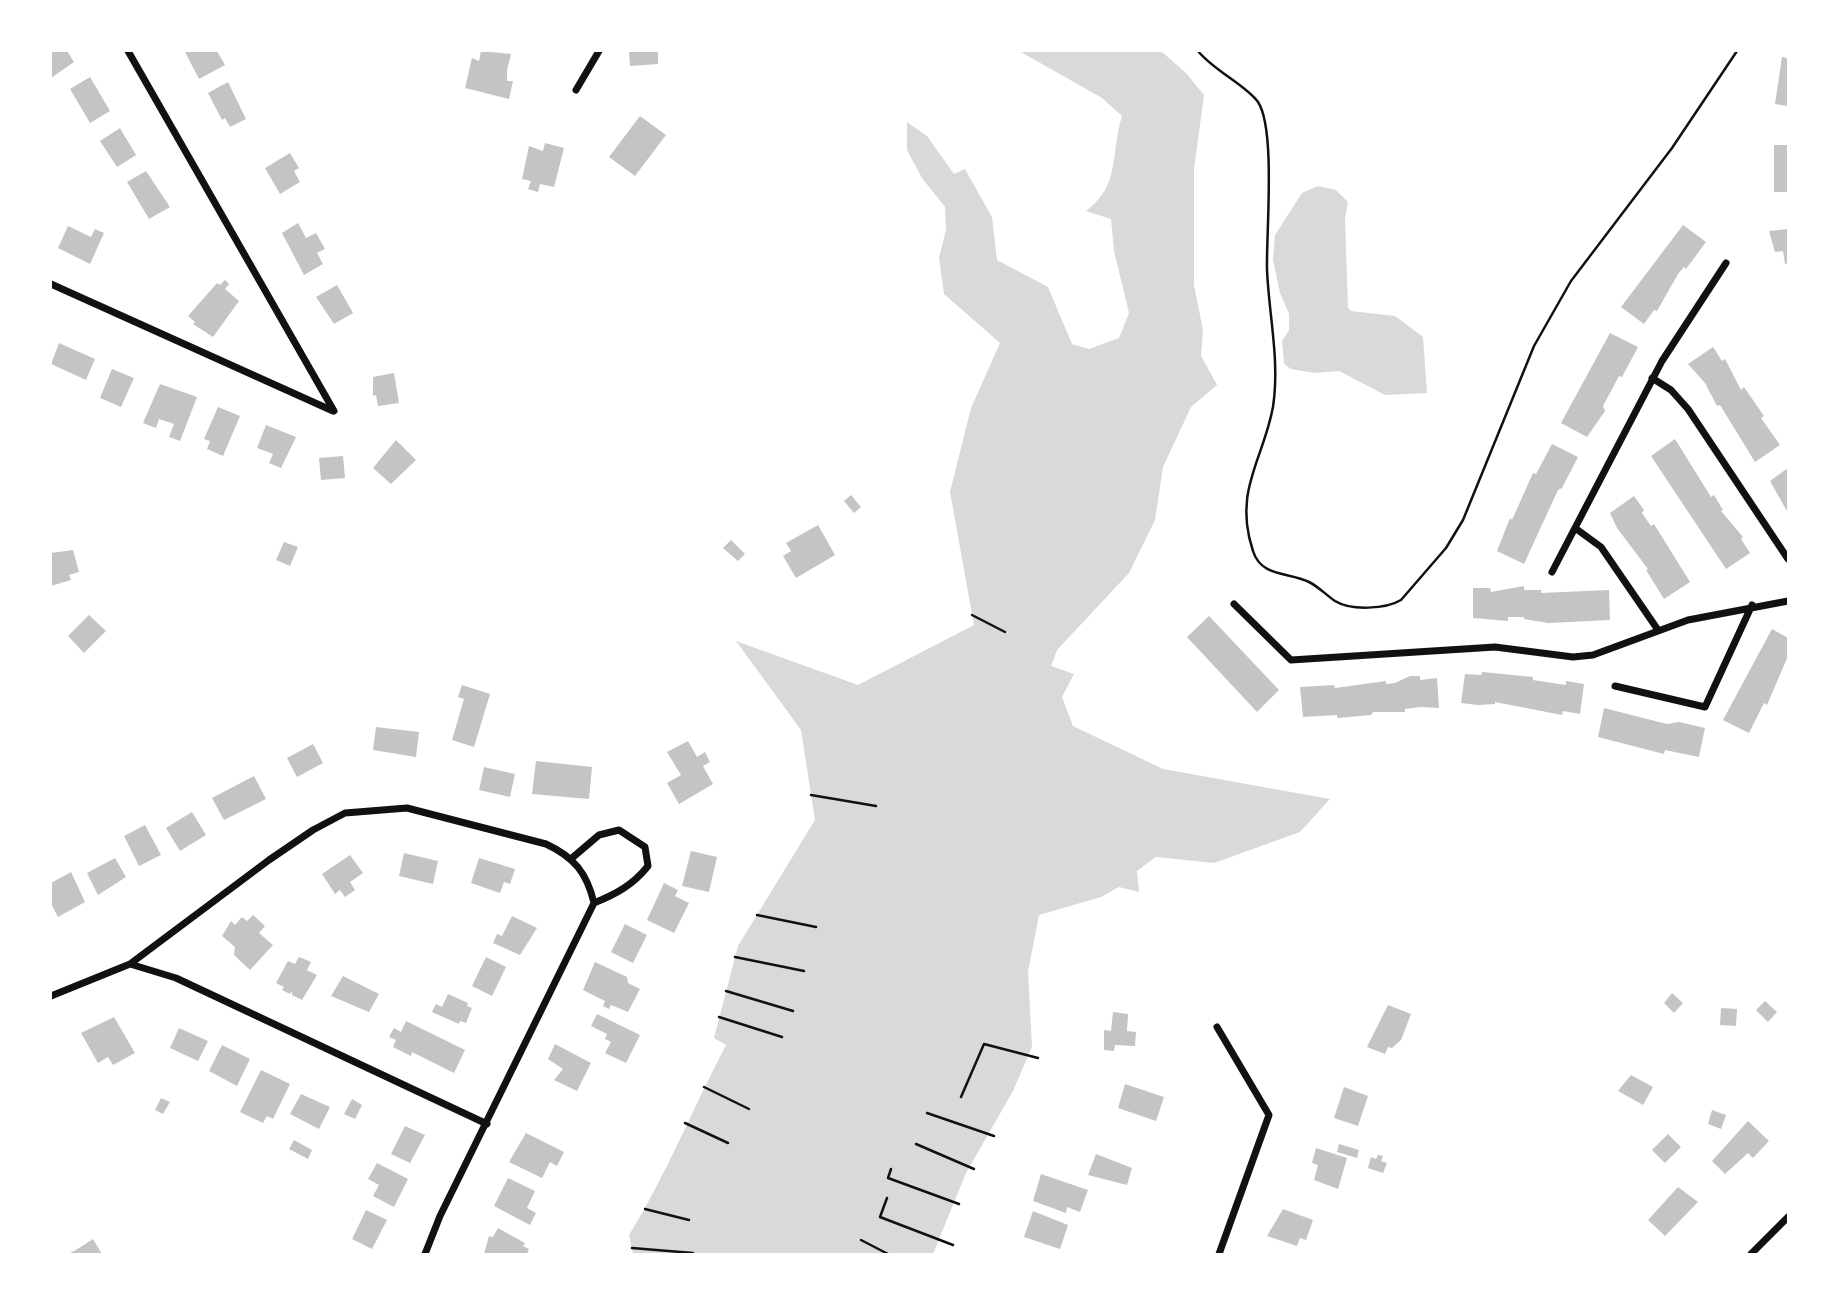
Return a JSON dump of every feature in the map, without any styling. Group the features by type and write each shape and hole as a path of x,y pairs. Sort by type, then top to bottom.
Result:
{"street":[{"path":"51,284 334,411 128,51"},
{"path":"576,90 599,51"},
{"path":"1552,572 1652,378 1726,263"},
{"path":"1652,378 1671,390 1688,409 1788,559"},
{"path":"1574,528 1601,547 1658,630"},
{"path":"1234,604 1291,660 1495,647 1583,656 1620,646 1707,614 1788,601"},
{"path":"1615,686 1705,707 1752,605"},
{"path":"51,996 130,964 269,860 313,830 345,813 407,808 546,844 572,858 587,879 594,903"},
{"path":"425,1254 440,1216 594,903 622,891 648,866 646,847 619,830 599,835 572,858"},
{"path":"130,964 176,978 487,1124"},
{"path":"1217,1027 1269,1115 1219,1254"},
{"path":"1751,1254 1788,1217"}],"path":[{"path":"1198,51 1214,69 1257,100 1265,138 1270,220 1267,270 1275,336 1275,386 1269,427 1247,488 1247,516 1252,549 1259,563 1267,570 1308,581 1336,601 1378,606 1401,600 1446,548 1483,475 1534,346 1572,281 1672,148 1737,51"},
{"path":"972,615 1005,632"},
{"path":"811,795 876,806"},
{"path":"757,915 816,927"},
{"path":"735,957 804,971"},
{"path":"726,991 793,1011"},
{"path":"719,1017 782,1037"},
{"path":"961,1097 984,1044 1038,1058"},
{"path":"704,1087 749,1108"},
{"path":"926,1113 994,1136"},
{"path":"685,1123 728,1143"},
{"path":"916,1144 974,1169"},
{"path":"891,1169 888,1178 959,1204"},
{"path":"887,1198 880,1217 953,1245"},
{"path":"645,1209 688,1220"},
{"path":"861,1240 888,1254"},
{"path":"632,1248 693,1253"}],"shaded area":[{"path":"1019,51 1161,51 1186,73 1204,95 1194,169 1194,285 1203,330 1201,356 1217,385 1191,407 1163,467 1155,520 1129,573 1057,650 1051,666 1074,674 1062,697 1073,726 1163,769 1330,799 1300,832 1214,863 1156,857 1137,871 1139,892 1119,887 1101,897 1039,915 1028,972 1032,1047 1013,1091 966,1173 933,1254 633,1254 629,1235 726,1045 714,1038 738,946 815,820 801,730 736,641 858,685 974,625 950,492 971,408 1000,343 944,294 939,258 946,230 945,207 922,178 907,150 907,122 927,136 954,174 965,169 992,217 997,260 1048,287 1072,344 1089,349 1119,338 1129,313 1114,251 1111,219 1086,211 1105,191 1110,180 1122,116 1102,98"},
{"path":"1318,186 1336,190 1348,202 1345,219 1348,308 1351,311 1395,316 1423,337 1427,393 1385,395 1339,371 1315,373 1291,369 1284,364 1282,341 1289,330 1289,314 1280,293 1273,260 1275,235 1302,193"}],"building":[{"path":"51,51 67,51 74,62 51,78"},
{"path":"217,51 225,65 199,79 185,52"},
{"path":"481,51 511,54 507,70 507,81 513,81 509,99 465,88 472,58 479,61"},
{"path":"629,51 658,51 658,64 630,66"},
{"path":"1782,57 1788,58 1788,106 1775,104"},
{"path":"90,77 110,111 90,123 70,89"},
{"path":"228,82 246,119 230,127 225,118 222,120 208,93"},
{"path":"640,116 666,135 635,176 609,157"},
{"path":"120,128 136,155 117,167 100,141"},
{"path":"545,143 564,148 554,187 540,184 538,192 528,189 531,181 522,179 529,146 543,151"},
{"path":"1774,145 1788,145 1788,192 1774,192"},
{"path":"290,153 299,168 294,171 300,182 280,194 265,168"},
{"path":"146,171 170,207 149,219 127,182"},
{"path":"298,223 306,238 316,233 325,249 317,253 323,264 304,275 282,233"},
{"path":"1683,225 1706,242 1686,269 1684,267 1678,274 1657,311 1654,310 1644,324 1621,307"},
{"path":"68,226 91,237 95,229 104,233 90,264 58,248"},
{"path":"1788,229 1788,263 1785,264 1783,251 1775,252 1769,231"},
{"path":"225,280 229,284 225,289 239,301 213,337 193,324 195,322 188,316 217,283 220,285"},
{"path":"337,285 353,313 334,324 316,297"},
{"path":"1610,333 1638,347 1603,406 1605,411 1587,437 1561,423"},
{"path":"59,343 95,359 86,380 51,364"},
{"path":"1713,347 1722,361 1725,359 1741,390 1744,387 1764,416 1761,418 1780,445 1755,462 1720,405 1717,406 1705,383 1688,364"},
{"path":"112,369 134,378 121,407 100,398"},
{"path":"394,373 399,403 378,406 376,395 373,396 373,377"},
{"path":"160,384 197,397 180,441 169,437 174,424 159,419 156,428 143,423"},
{"path":"218,407 240,416 223,456 207,449 210,441 204,439"},
{"path":"266,425 296,437 281,468 269,463 273,454 257,448"},
{"path":"1675,439 1711,497 1714,495 1723,510 1721,511 1743,537 1741,539 1750,553 1726,569 1651,456"},
{"path":"396,440 416,460 391,484 373,468"},
{"path":"1552,444 1578,457 1562,488 1558,490 1524,564 1497,551 1533,473 1536,474"},
{"path":"343,456 345,478 321,480 319,458"},
{"path":"1788,468 1788,513 1770,481"},
{"path":"851,495 861,507 854,513 844,501"},
{"path":"1634,496 1644,510 1642,513 1651,526 1654,524 1690,582 1664,599 1646,570 1648,569 1617,528 1610,513"},
{"path":"818,525 835,555 796,578 783,556 791,551 786,543"},
{"path":"731,540 745,554 738,561 723,548"},
{"path":"284,542 298,547 290,566 276,560"},
{"path":"73,550 79,572 69,575 71,580 51,586 51,553"},
{"path":"1524,586 1524,590 1541,590 1541,593 1609,590 1610,620 1548,623 1524,617 1508,617 1508,621 1473,618 1473,588 1490,588 1491,592"},
{"path":"89,615 106,631 84,653 68,636"},
{"path":"1209,616 1279,690 1257,712 1187,637"},
{"path":"1772,629 1788,638 1788,656 1767,705 1764,703 1749,733 1723,720"},
{"path":"1482,672 1533,677 1533,680 1566,685 1566,681 1584,684 1580,714 1563,711 1562,715 1495,702 1478,705 1461,703 1465,674 1481,675"},
{"path":"1410,676 1420,676 1420,680 1437,678 1439,708 1421,707 1405,709 1405,712 1373,712 1371,715 1337,718 1337,715 1303,717 1300,687 1334,685 1335,688 1386,681 1386,684"},
{"path":"462,685 490,694 474,747 452,740 464,699 458,697"},
{"path":"1604,708 1667,724 1679,722 1705,728 1699,757 1665,750 1664,754 1598,737"},
{"path":"376,727 419,732 416,757 373,750"},
{"path":"688,741 697,757 705,752 710,762 703,766 713,784 679,804 667,783 681,775 667,752"},
{"path":"313,744 323,763 297,777 287,758"},
{"path":"536,761 592,767 589,799 532,794"},
{"path":"484,767 515,774 510,797 479,790"},
{"path":"254,776 266,799 224,820 212,798"},
{"path":"192,812 206,835 180,851 166,828"},
{"path":"145,825 161,855 139,866 124,836"},
{"path":"691,851 717,857 709,892 682,886"},
{"path":"404,853 438,861 433,884 399,876"},
{"path":"350,855 363,873 350,882 355,890 345,897 340,890 335,894 322,874"},
{"path":"115,858 126,877 98,895 87,873"},
{"path":"479,858 515,869 510,884 504,882 500,893 471,883"},
{"path":"71,872 85,902 58,917 51,904 51,883"},
{"path":"664,883 678,890 675,896 689,903 674,933 647,920"},
{"path":"253,915 265,926 259,933 273,945 250,970 234,955 235,947 222,936 231,921 235,925 242,917 247,921"},
{"path":"512,916 537,928 520,955 493,943 497,934 502,936"},
{"path":"625,924 647,935 633,963 611,952"},
{"path":"299,957 311,962 307,970 317,975 302,1000 292,995 292,991 290,994 282,990 284,987 276,983 288,961 295,964"},
{"path":"486,957 506,967 492,996 472,986"},
{"path":"595,962 627,977 628,983 640,989 628,1012 611,1005 609,1009 603,1006 605,1001 583,990"},
{"path":"343,976 379,994 369,1012 331,996"},
{"path":"1672,993 1683,1003 1674,1013 1664,1003"},
{"path":"448,994 468,1003 467,1006 472,1008 466,1023 460,1021 459,1024 432,1012 436,1004 442,1007"},
{"path":"1765,1001 1777,1012 1768,1022 1756,1010"},
{"path":"1388,1005 1411,1014 1401,1040 1392,1048 1388,1047 1385,1054 1367,1047"},
{"path":"1721,1008 1737,1009 1736,1026 1720,1025"},
{"path":"1113,1012 1128,1014 1127,1031 1136,1032 1135,1046 1115,1045 1114,1051 1104,1050 1104,1030 1111,1031"},
{"path":"597,1014 640,1035 626,1063 605,1053 611,1042 605,1039 607,1034 591,1026"},
{"path":"114,1017 135,1053 113,1065 108,1057 98,1063 81,1033"},
{"path":"406,1021 465,1050 454,1073 412,1052 411,1056 393,1047 396,1040 389,1037 394,1028 401,1032"},
{"path":"179,1028 208,1041 198,1061 170,1048"},
{"path":"555,1044 591,1063 577,1091 554,1080 563,1069 548,1059"},
{"path":"222,1045 250,1059 237,1086 209,1071"},
{"path":"261,1070 290,1084 273,1119 267,1116 263,1123 240,1112"},
{"path":"1631,1075 1653,1087 1643,1105 1618,1091"},
{"path":"1125,1084 1164,1097 1156,1121 1118,1108"},
{"path":"1344,1087 1368,1096 1358,1126 1334,1118"},
{"path":"301,1094 330,1107 319,1129 290,1114"},
{"path":"161,1098 170,1102 163,1114 155,1110"},
{"path":"352,1099 362,1105 355,1119 344,1114"},
{"path":"1712,1110 1726,1115 1721,1129 1708,1124"},
{"path":"1748,1121 1769,1141 1753,1158 1748,1153 1725,1174 1712,1161"},
{"path":"405,1126 425,1135 410,1163 391,1154"},
{"path":"526,1133 564,1152 557,1166 550,1162 542,1178 509,1162"},
{"path":"1668,1134 1681,1147 1665,1163 1652,1150"},
{"path":"294,1140 312,1150 308,1159 289,1149"},
{"path":"1339,1144 1359,1150 1357,1158 1337,1152"},
{"path":"1316,1148 1347,1158 1338,1189 1314,1180 1318,1165 1312,1163"},
{"path":"1096,1154 1132,1168 1127,1185 1088,1175"},
{"path":"1378,1155 1383,1156 1381,1161 1387,1163 1383,1173 1368,1168 1371,1157 1376,1159"},
{"path":"377,1163 408,1179 394,1207 373,1196 379,1185 368,1179"},
{"path":"1041,1174 1088,1190 1080,1212 1067,1207 1066,1213 1033,1201"},
{"path":"508,1178 535,1191 527,1208 536,1213 530,1225 494,1206"},
{"path":"1678,1187 1698,1202 1665,1236 1648,1220"},
{"path":"1283,1209 1313,1220 1306,1240 1300,1238 1297,1246 1267,1236"},
{"path":"366,1210 387,1220 372,1249 352,1239"},
{"path":"1033,1211 1068,1225 1060,1249 1024,1237"},
{"path":"498,1228 525,1243 523,1246 529,1249 527,1254 484,1254 489,1236 493,1237"},
{"path":"93,1239 102,1254 68,1254 76,1250"}]}
